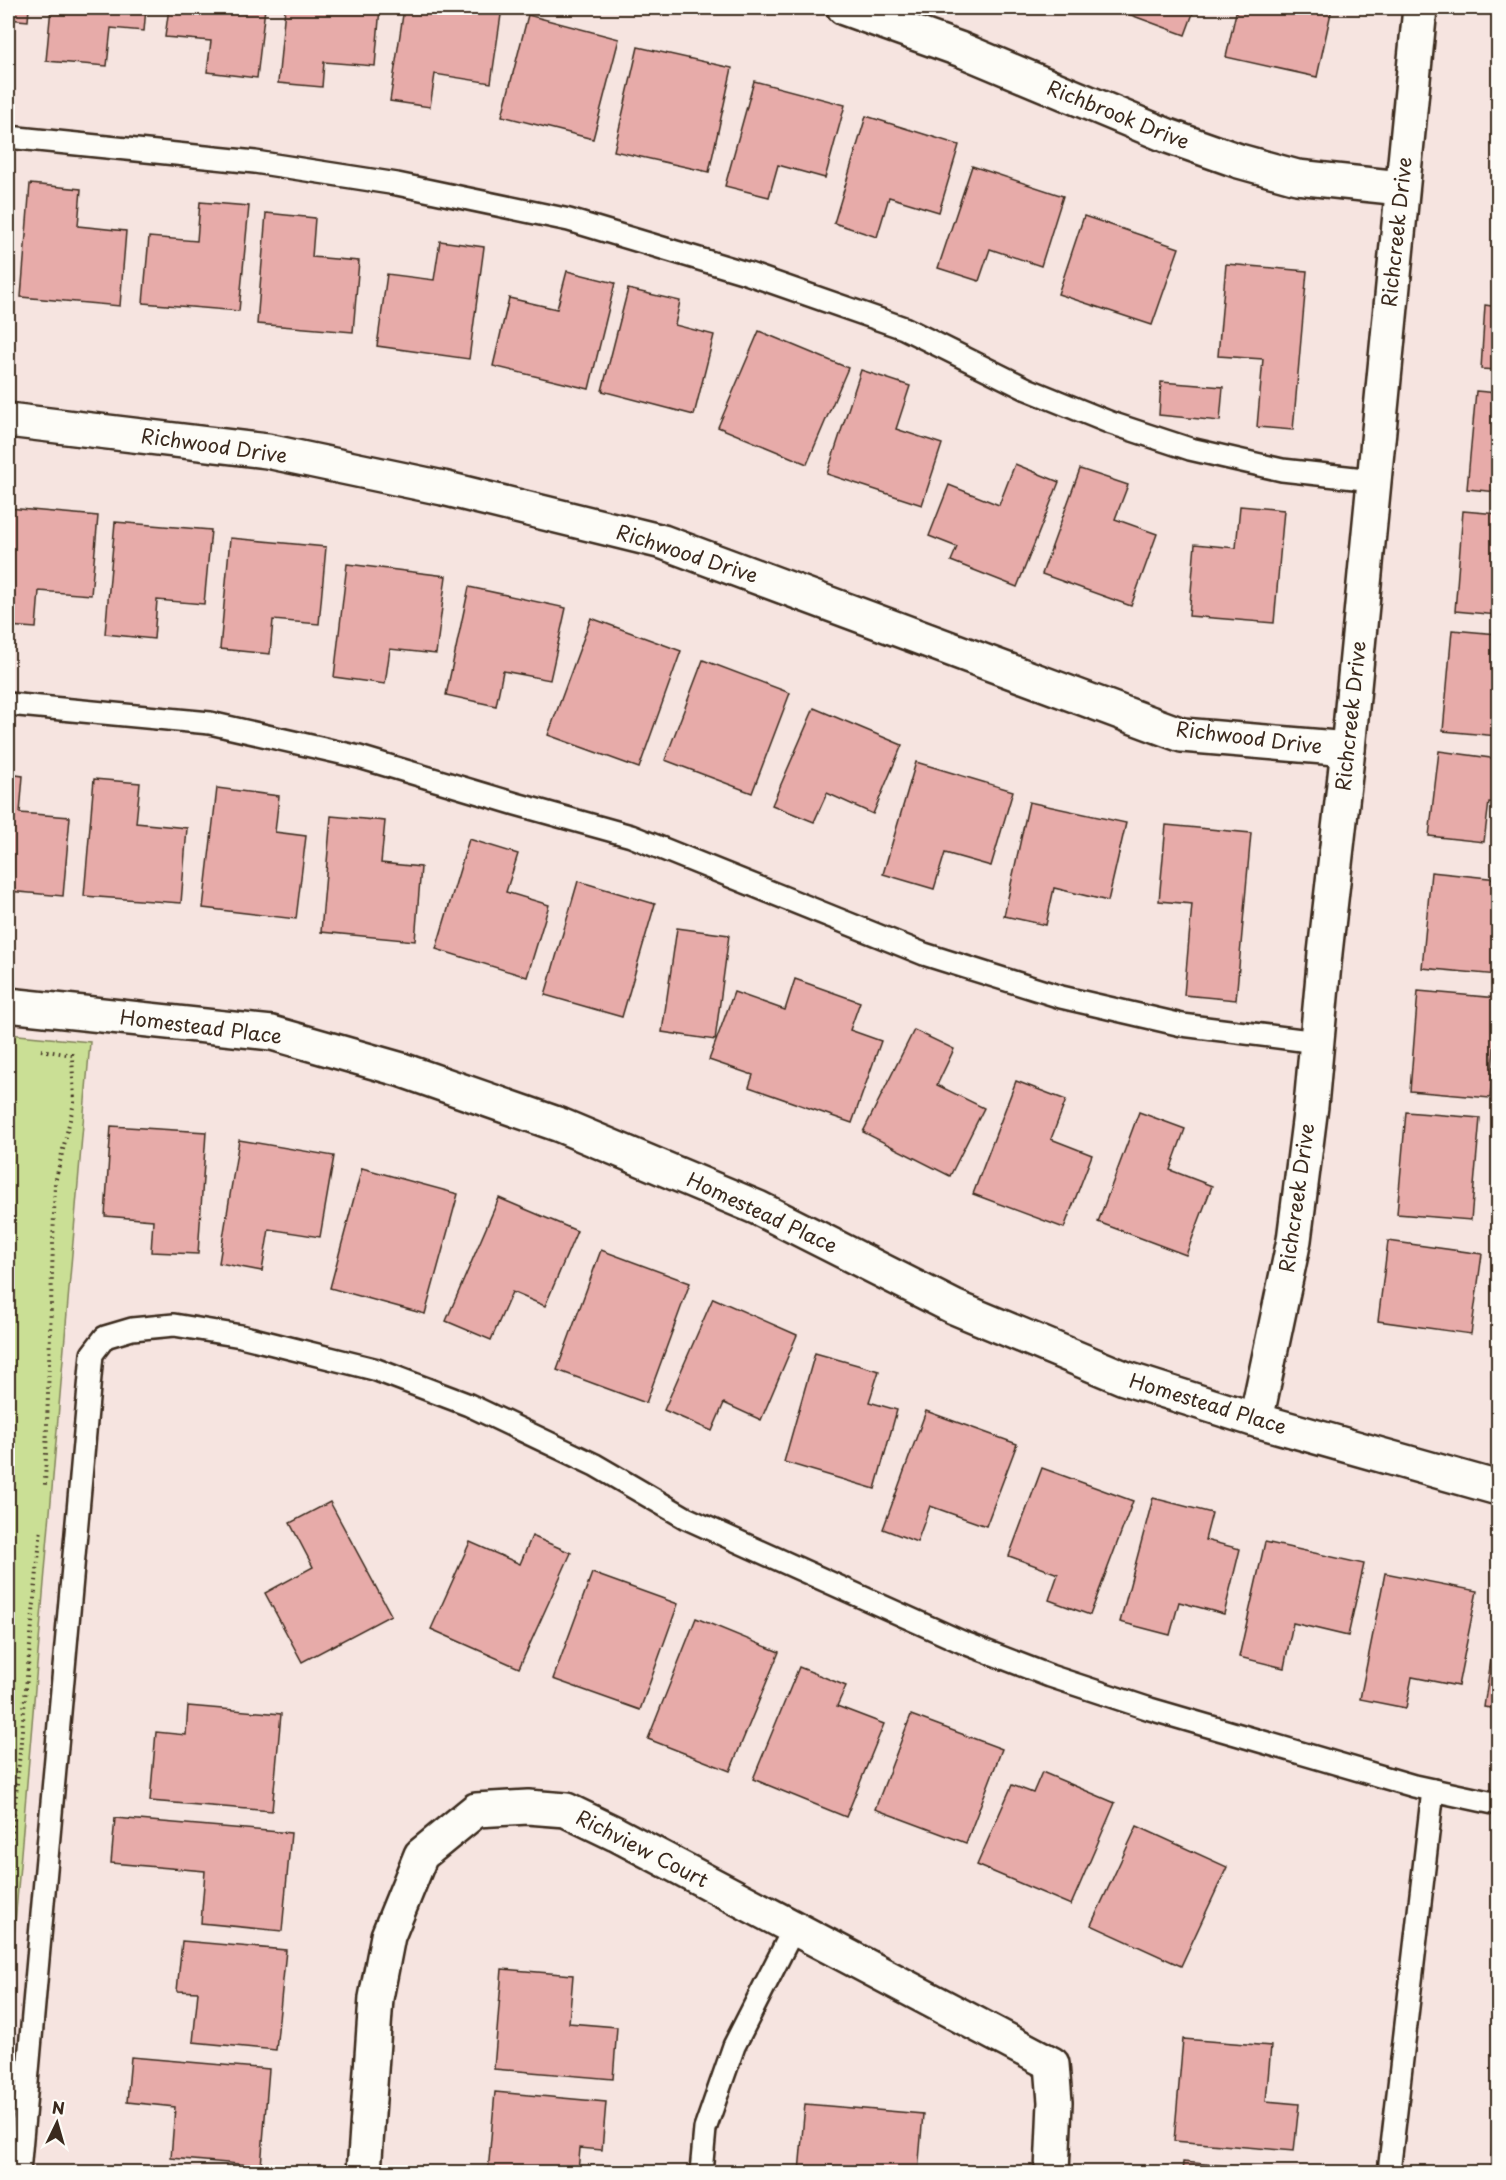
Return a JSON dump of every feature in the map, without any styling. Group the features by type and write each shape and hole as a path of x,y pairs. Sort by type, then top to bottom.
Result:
{"street":[{"name":"Richbrook Drive","path":"844,8 962,50 1168,136 1239,161 1297,177 1401,188"},
{"name":"Richcreek Drive","path":"1256,1420 1294,1240 1311,1106 1420,8"},
{"name":"Richwood Drive","path":"8,420 267,451 454,490 663,542 1182,735 1348,749"},
{"name":"Homestead Place","path":"8,1005 272,1033 402,1070 560,1125 758,1208 954,1307 1124,1378 1256,1420 1498,1488"},
{"name":"Richview Court","path":"364,2172 376,1998 388,1936 421,1855 476,1810 528,1807 567,1810 1052,2064 1055,2102 1052,2172"}],"lane":[{"path":"8,137 255,162 397,184 569,220 746,273 904,328 1027,389 1111,423 1179,445 1282,470 1374,480"},
{"path":"8,705 210,723 359,757 631,836 924,954 1061,997 1182,1025 1317,1042"},
{"path":"19,2172 92,1354 105,1337 132,1329 174,1325 241,1336 374,1369 469,1405 595,1465 686,1518 962,1642 1050,1676 1150,1708 1433,1790 1498,1804"},
{"path":"1389,2172 1433,1790"},
{"path":"701,2172 705,2129 734,2046 794,1928"}],"path":[{"path":"40,1050 72,1055 74,1103 55,1183 45,1493"},
{"path":"8,1880 41,1527"}],"green space":[{"path":"8,1034 90,1042 8,2006"}],"building":[{"path":"8,8 29,8 28,21 8,19"},
{"path":"51,8 146,8 144,31 111,28 107,66 46,61"},
{"path":"169,8 265,8 257,78 207,72 211,41 165,37"},
{"path":"285,8 380,8 375,66 324,62 322,87 278,83"},
{"path":"404,8 502,8 491,83 435,74 430,107 390,101"},
{"path":"1112,8 1195,8 1185,35"},
{"path":"1237,8 1332,8 1317,77 1226,57"},
{"path":"528,15 619,39 593,139 502,116"},
{"path":"638,47 732,68 709,172 614,151"},
{"path":"754,81 845,105 825,178 778,165 769,197 725,186"},
{"path":"866,116 959,145 939,212 889,197 877,237 834,223"},
{"path":"972,166 1063,196 1041,266 990,249 979,281 938,268"},
{"path":"8,182 13,183 8,252"},
{"path":"30,184 81,189 78,226 126,231 120,306 21,297"},
{"path":"200,202 249,206 239,311 143,303 149,237 197,241"},
{"path":"266,213 315,218 312,257 359,261 353,332 257,324"},
{"path":"1084,216 1179,248 1152,325 1058,294"},
{"path":"440,241 484,247 469,359 377,346 387,274 434,280"},
{"path":"1226,264 1307,271 1293,430 1257,427 1263,359 1218,356"},
{"path":"567,271 615,283 589,389 493,366 509,298 557,309"},
{"path":"628,289 680,301 675,325 714,335 694,415 602,391"},
{"path":"1485,305 1498,307 1498,370 1481,369"},
{"path":"759,331 848,368 807,464 718,427"},
{"path":"861,370 910,386 896,429 942,444 922,505 827,474"},
{"path":"1161,382 1223,387 1220,421 1159,415"},
{"path":"1476,391 1498,393 1498,492 1467,489"},
{"path":"1015,464 1059,482 1017,587 951,561 957,547 929,536 949,485 999,505"},
{"path":"1080,469 1128,485 1115,519 1157,534 1131,606 1042,574"},
{"path":"1240,506 1284,510 1274,623 1189,616 1195,544 1236,548"},
{"path":"8,508 98,516 91,595 39,591 36,628 8,626"},
{"path":"1463,511 1498,514 1498,615 1455,611"},
{"path":"115,522 211,530 204,604 157,600 154,639 105,634"},
{"path":"230,538 326,547 319,624 273,620 270,654 220,649"},
{"path":"347,564 446,576 436,654 390,649 385,684 334,677"},
{"path":"469,587 566,608 550,680 503,671 496,706 446,695"},
{"path":"591,618 681,651 639,768 548,735"},
{"path":"1452,630 1498,634 1498,736 1443,731"},
{"path":"703,660 790,693 752,793 665,760"},
{"path":"814,708 902,745 873,814 827,793 814,822 772,805"},
{"path":"1439,751 1498,759 1498,803 1489,802 1484,842 1429,836"},
{"path":"916,762 1013,791 991,866 945,853 934,889 883,874"},
{"path":"8,774 23,776 20,813 70,817 63,896 8,891"},
{"path":"94,779 140,783 136,823 187,828 181,903 84,896"},
{"path":"217,788 279,796 275,832 306,836 296,919 203,908"},
{"path":"1029,802 1126,823 1108,901 1054,888 1046,925 1004,916"},
{"path":"331,816 385,821 381,863 421,867 415,941 321,932"},
{"path":"1166,825 1251,833 1236,1000 1184,995 1192,904 1159,901"},
{"path":"469,839 518,854 506,892 549,905 527,977 436,949"},
{"path":"1431,872 1498,879 1498,975 1422,968"},
{"path":"578,881 655,904 622,1017 545,995"},
{"path":"677,928 729,935 715,1040 662,1032"},
{"path":"795,979 860,1002 850,1030 881,1041 852,1123 749,1087 753,1075 709,1060 734,992 785,1010"},
{"path":"1418,991 1498,998 1490,1098 1410,1091"},
{"path":"914,1030 954,1049 937,1085 984,1108 950,1176 863,1132"},
{"path":"1016,1081 1066,1100 1051,1139 1092,1155 1064,1228 973,1194"},
{"path":"1139,1112 1185,1129 1170,1170 1212,1186 1186,1255 1098,1222"},
{"path":"1406,1112 1480,1118 1471,1220 1397,1214"},
{"path":"111,1126 206,1132 198,1254 151,1252 153,1220 105,1216"},
{"path":"239,1140 334,1156 320,1237 269,1229 262,1271 219,1263"},
{"path":"362,1168 458,1194 425,1314 330,1288"},
{"path":"499,1198 577,1231 545,1306 512,1292 491,1340 446,1321"},
{"path":"1388,1241 1482,1254 1471,1334 1378,1321"},
{"path":"601,1250 690,1283 646,1403 557,1370"},
{"path":"713,1298 797,1335 761,1420 724,1403 712,1431 664,1410"},
{"path":"815,1353 879,1371 869,1402 897,1410 875,1489 784,1462"},
{"path":"926,1411 1017,1444 986,1526 930,1506 917,1542 883,1529"},
{"path":"1042,1468 1133,1501 1090,1615 1049,1600 1058,1574 1009,1556"},
{"path":"1153,1498 1212,1513 1205,1540 1240,1549 1224,1614 1179,1602 1170,1635 1120,1622"},
{"path":"330,1502 391,1615 302,1662 265,1593 313,1567 290,1523"},
{"path":"532,1536 571,1553 519,1668 431,1629 470,1542 520,1564"},
{"path":"1265,1542 1364,1564 1348,1636 1293,1623 1284,1668 1239,1657"},
{"path":"592,1573 678,1604 640,1710 553,1679"},
{"path":"1385,1573 1477,1591 1458,1686 1412,1677 1406,1708 1360,1699"},
{"path":"1498,1613 1498,1709 1484,1707"},
{"path":"696,1618 779,1652 730,1771 648,1739"},
{"path":"799,1667 846,1686 837,1706 884,1724 846,1817 753,1779"},
{"path":"188,1706 281,1714 272,1811 150,1801 156,1732 186,1735"},
{"path":"911,1715 1002,1749 966,1843 875,1809"},
{"path":"1042,1772 1115,1803 1071,1905 977,1865 1012,1785 1033,1793"},
{"path":"115,1818 291,1833 282,1931 201,1923 205,1871 111,1863"},
{"path":"1137,1826 1227,1867 1181,1966 1091,1925"},
{"path":"182,1941 286,1950 276,2050 193,2042 198,1992 177,1991"},
{"path":"502,1969 573,1975 569,2023 617,2027 613,2079 494,2069"},
{"path":"1183,2039 1271,2046 1266,2101 1299,2104 1294,2151 1174,2141"},
{"path":"131,2057 269,2069 261,2166 171,2158 175,2107 127,2102"},
{"path":"495,2092 606,2102 602,2150 580,2148 578,2172 488,2172"},
{"path":"805,2104 923,2114 918,2172 799,2172"},
{"path":"1493,2139 1498,2139 1498,2172 1490,2172"},
{"path":"1183,2162 1294,2172 1182,2172"}]}
